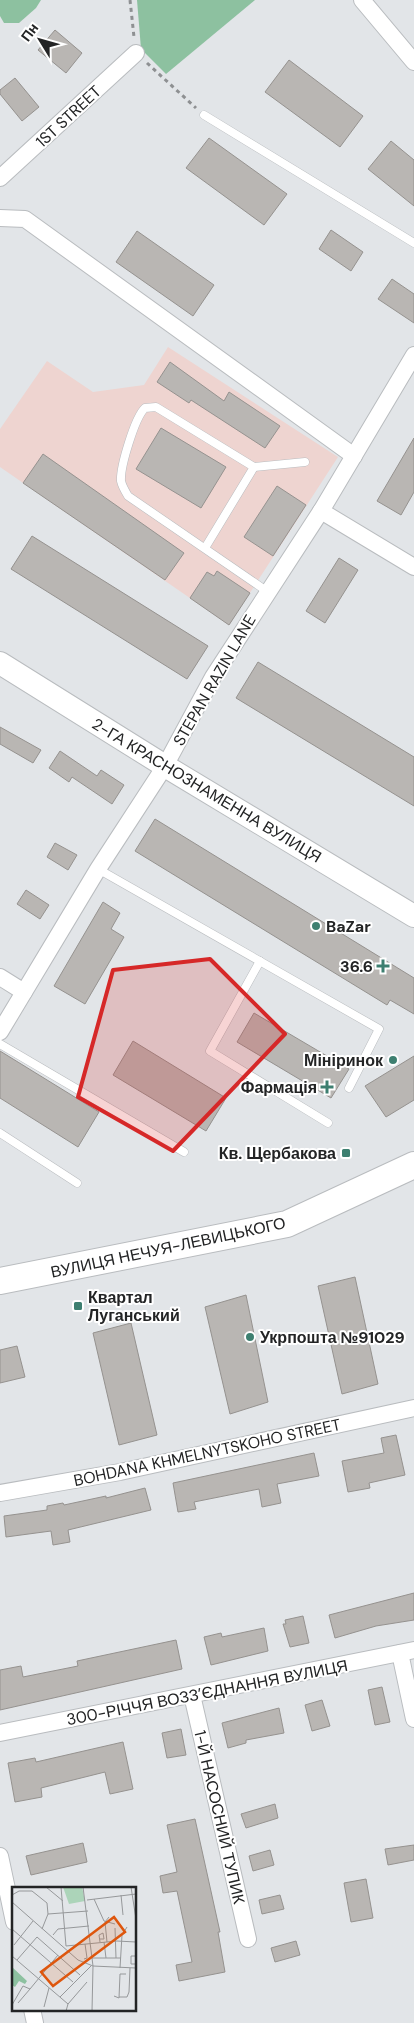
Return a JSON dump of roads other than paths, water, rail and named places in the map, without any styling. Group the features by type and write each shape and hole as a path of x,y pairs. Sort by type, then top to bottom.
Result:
{"main road":[{"name":"ВУЛИЦЯ НЕЧУЯ-ЛЕВИЦЬКОГО","path":"0,1281 286,1224 414,1165"}],"street":[{"path":"362,0 414,62"},
{"name":"1ST STREET","path":"0,178 136,53"},
{"path":"0,218 25,219 354,456"},
{"name":"STEPAN RAZIN LANE","path":"0,1032 98,870 165,766 213,677 321,511 414,355"},
{"path":"321,511 414,567"},
{"name":"2-ГА КРАСНОЗНАМЕННА ВУЛИЦЯ","path":"0,663 165,766 414,916"},
{"path":"0,977 24,992"},
{"name":"BOHDANA KHMELNYTSKOHO STREET","path":"0,1493 120,1472 414,1408"},
{"path":"407,1652 414,1719"},
{"name":"300-РІЧЧЯ ВОЗЗ’ЄДНАННЯ ВУЛИЦЯ","path":"0,1733 407,1652"},
{"name":"1-Й НАСОСНИЙ ТУПИК","path":"192,1695 248,1938"},
{"path":"0,1856 12,1913"},
{"path":"32,2010 35,2023"}],"lane":[{"path":"204,116 414,243"},
{"path":"268,592 128,496 123,488 122,468 140,412 150,407 156,407 254,467 305,462"},
{"path":"205,548 254,467"},
{"path":"98,870 379,1029 349,1088"},
{"path":"260,961 210,1051 328,1123"},
{"path":"0,1044 184,1152"},
{"path":"0,1133 77,1183"}],"place":[{"name":"BaZar","path":"316,926"},
{"name":"36.6","path":"383,966"},
{"name":"Мініринок","path":"393,1060"},
{"name":"Фармація","path":"327,1087"},
{"name":"Кв. Щербакова","path":"346,1153"},
{"name":"Квартал Луганський","path":"78,1306"},
{"name":"Укрпошта №91029","path":"250,1337"}]}
